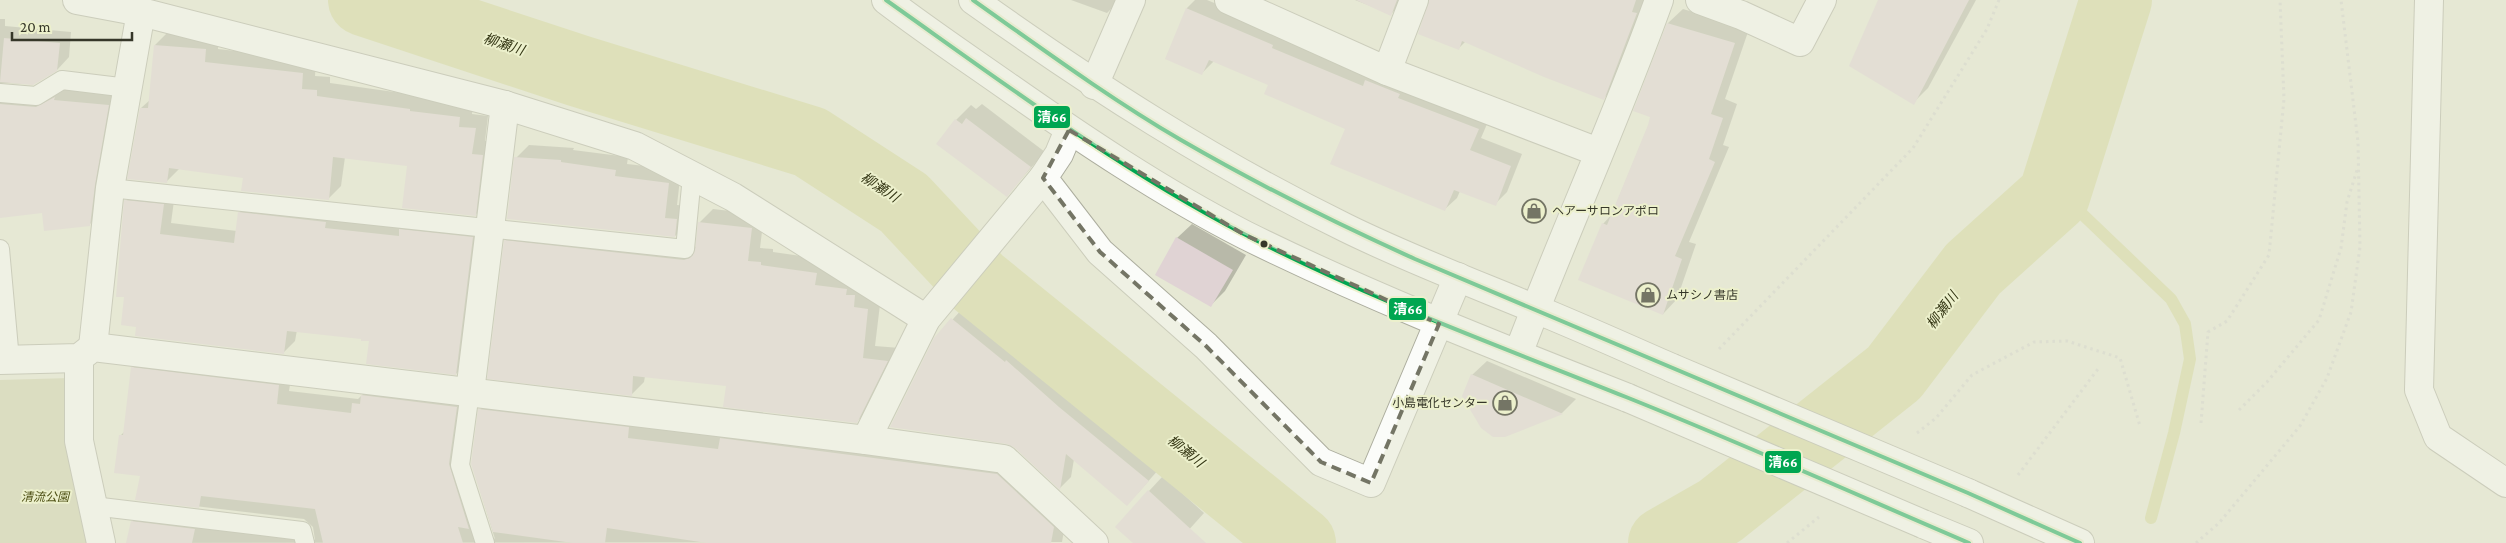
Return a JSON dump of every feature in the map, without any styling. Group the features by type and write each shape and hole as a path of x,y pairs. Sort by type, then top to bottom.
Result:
{"street":[{"path":"78,0 141,12 505,104 635,146 733,197 934,310"},
{"path":"886,0 1069,130 1162,188 1243,234 1330,276 1439,324 1628,398 1969,543"},
{"path":"973,0 1094,85 1181,140 1260,184 1346,228 1968,493 2080,543"},
{"path":"1094,85 1131,0"},
{"path":"1229,0 1387,71 1598,152"},
{"path":"1387,71 1414,0"},
{"path":"1518,354 1598,152 1639,57 1659,0"},
{"path":"1700,0 1741,15 1800,42 1822,0"},
{"path":"2429,0 2419,390 2438,437 2506,482"},
{"path":"102,543 79,441 86,352 110,188 141,12"},
{"path":"470,392 505,104"},
{"path":"866,440 934,310 1043,178 1059,154 1069,130"},
{"path":"1043,178 1100,252 1206,346 1320,462 1371,484 1458,277"},
{"path":"5,360 86,352 470,392 866,440 1004,459 1094,543"}],"lane":[{"path":"0,93 36,96 62,80 128,88"},
{"path":"110,188 685,250 692,176"},
{"path":"0,249 5,360"},
{"path":"470,392 460,466 485,543"},
{"path":"93,506 302,531 305,543"}],"path":[{"path":"1719,349 1913,148 1987,29 1999,0"},
{"path":"2201,423 2208,332 2227,321 2269,255 2284,98 2280,0"},
{"path":"2196,543 2218,523 2275,458 2300,426 2327,378 2351,312 2360,248 2359,164 2341,0"},
{"path":"2239,410 2267,382 2319,320 2342,248 2347,202 2359,164"},
{"path":"1913,437 1936,418 1972,375 2034,342 2067,341 2120,358 2140,426"},
{"path":"2018,476 2098,369"},
{"path":"1787,543 1823,514"}],"highlighted area":[{"path":"1069,130 1243,234 1439,324 1371,483 1321,462 1206,346 1100,252 1043,178"}],"green space":[{"name":"清流公園","path":"71,378 101,543 0,543 0,380"}],"building":[{"path":"1356,0 1397,0 1391,16"},
{"path":"1429,0 1636,0 1632,12 1637,13 1604,100 1544,77 1462,41 1459,50 1418,34"},
{"path":"1878,0 1969,0 1914,105 1849,66"},
{"path":"1186,8 1273,45 1272,48 1363,86 1365,80 1400,94 1398,98 1479,129 1470,150 1511,166 1496,206 1454,190 1445,211 1330,164 1345,129 1264,94 1268,85 1209,60 1202,75 1165,59"},
{"path":"1667,23 1735,43 1711,114 1723,118 1709,159 1715,162 1675,256 1682,259 1663,315 1578,280 1602,223 1607,225 1648,125 1650,117 1633,111"},
{"path":"4,38 60,43 57,71 33,85 0,82"},
{"path":"154,45 206,49 205,62 303,73 302,89 317,90 317,96 460,117 459,127 476,128 472,154 483,155 476,216 402,208 407,166 333,157 329,200 241,191 243,178 169,168 167,183 127,179 140,108 148,108"},
{"path":"55,97 54,100 109,105 90,226 44,231 42,213 0,218 0,104 36,107"},
{"path":"966,118 1031,167 1007,197 936,144 955,119 962,124"},
{"path":"514,157 561,160 561,162 616,170 615,176 669,183 665,218 677,219 675,237 507,219"},
{"path":"124,200 164,204 160,234 234,243 238,212 326,222 325,228 399,236 399,229 473,237 456,375 366,364 369,341 361,341 361,339 287,331 284,354 135,336 136,327 121,325 124,297 116,297"},
{"path":"698,222 752,228 748,261 761,262 761,265 817,273 815,285 847,289 846,295 855,295 854,307 868,309 863,358 888,361 857,423 723,407 726,386 633,376 632,396 487,379 504,240 684,260 690,258 695,250"},
{"path":"1176,237 1233,270 1211,307 1155,275"},
{"path":"951,318 1005,362 1006,360 1059,407 1149,481 1127,506 1066,454 1060,490 1015,448 1007,444 890,427 934,338"},
{"path":"131,367 279,385 277,404 351,413 352,403 360,404 361,395 457,407 449,464 469,529 458,527 463,543 323,543 315,509 201,496 199,508 135,500 140,476 114,473 119,435 123,435"},
{"path":"1471,374 1563,414 1505,437 1493,437 1481,428 1462,396"},
{"path":"478,409 629,427 628,438 718,449 720,438 997,474 1054,527 1051,543 707,543 607,528 605,543 573,543 493,532 471,464"},
{"path":"1148,490 1206,543 1133,543 1115,527"},
{"path":"131,521 195,529 192,543 126,543"}],"waterway":[{"name":"柳瀬川","path":"364,0 579,71 810,142 904,203 978,282 1300,543"},
{"name":"柳瀬川","path":"1664,543 1720,511 1894,373 1973,269 2054,196 2116,0"},
{"path":"2057,190 2171,299 2185,324 2190,359 2174,433 2151,518"}],"transit line":[{"name":"清66","path":"886,0 1017,93 1106,153 1244,234 1385,300 1712,432 1969,543"},
{"name":"清66","path":"973,0 1154,124 1238,172 1326,217 1415,259 1968,493 2080,543"}],"place":[{"name":"ヘアーサロンアポロ","path":"1534,211"},
{"name":"ムサシノ書店","path":"1648,295"},
{"name":"小島電化センター","path":"1505,403"}]}
